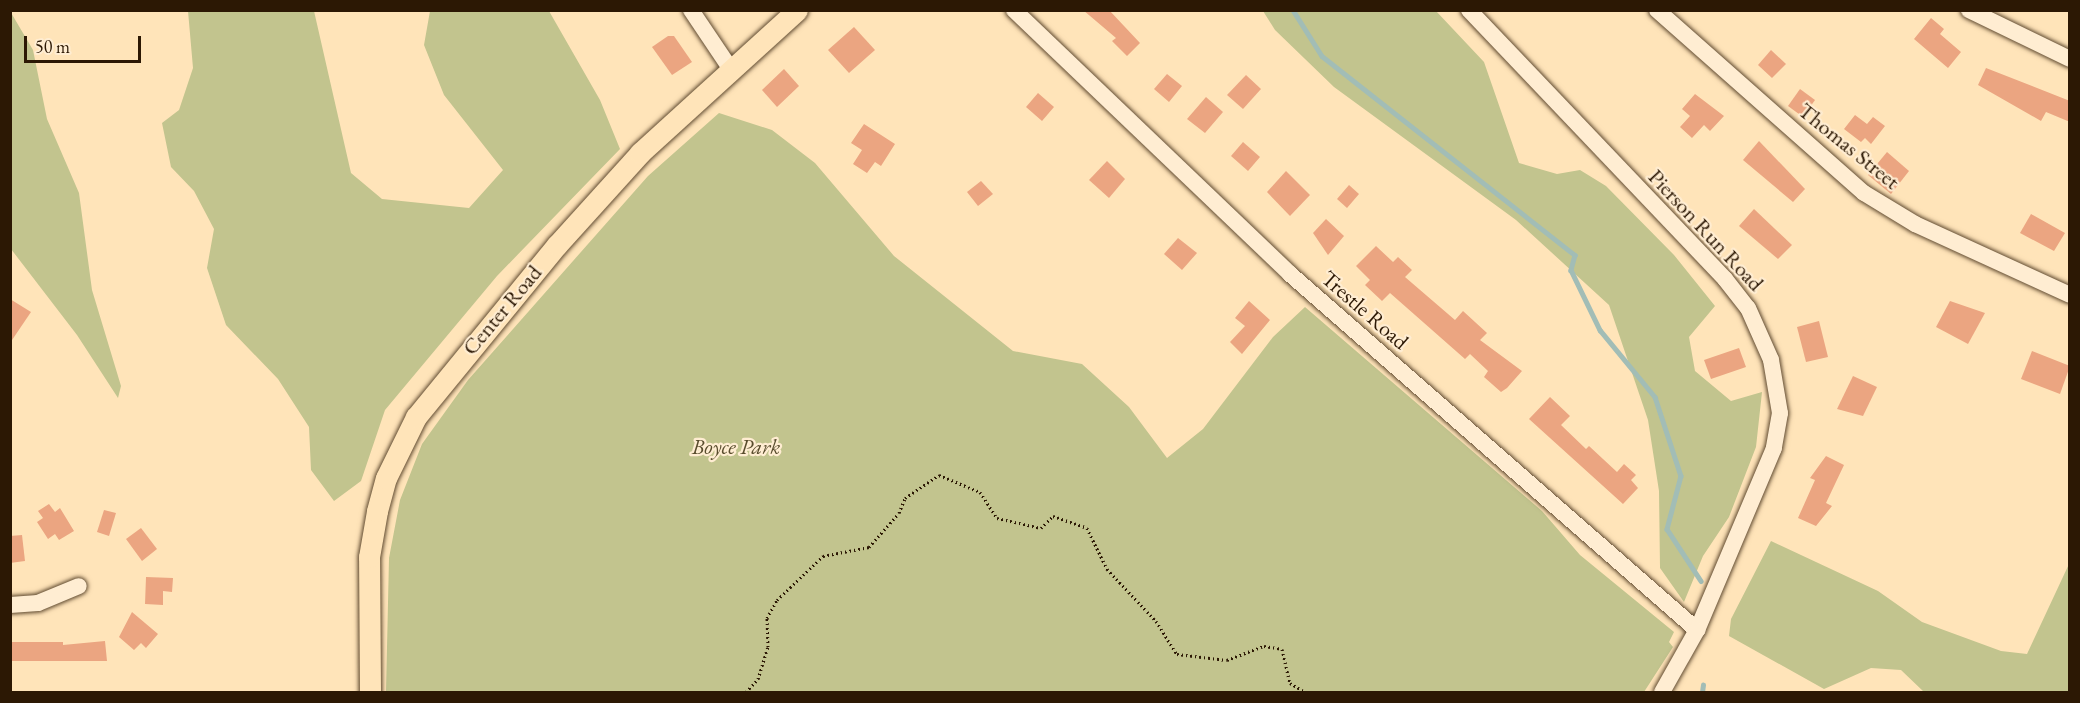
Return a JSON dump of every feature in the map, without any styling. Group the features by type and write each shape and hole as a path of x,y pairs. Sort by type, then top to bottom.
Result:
{"main road":[{"name":"Center Road","path":"370,693 368,578 376,511 386,478 416,417 557,245 640,153 797,10"}],"street":[{"path":"691,10 732,71"},
{"name":"Trestle Road","path":"1014,10 1290,274 1697,630"},
{"name":"Pierson Run Road","path":"1469,10 1725,279 1760,330 1778,390 1780,413 1774,448 1697,630 1662,693"},
{"name":"Thomas Street","path":"1657,10 1863,193 1915,224 2070,295"},
{"path":"1969,10 2070,59"},
{"path":"10,605 38,603 80,586"}],"path":[{"path":"746,693 759,679 768,647 766,618 777,600 823,556 869,547 899,513 905,498 939,475 980,492 997,518 1041,528 1053,516 1087,528 1107,569 1156,621 1177,654 1227,660 1264,646 1282,649 1290,683 1305,693"}],"green space":[{"path":"10,11 33,50 47,119 79,193 92,290 121,386 118,398 77,335 11,249"},
{"path":"188,11 314,11 351,173 382,199 469,208 503,170 444,95 424,45 430,11 549,11 600,100 620,149 497,276 385,410 361,481 334,501 311,470 309,427 278,379 226,325 207,268 214,229 194,191 171,167 162,123 179,110 193,68"},
{"path":"1263,11 1436,11 1484,62 1519,163 1557,174 1580,170 1606,186 1674,255 1715,306 1689,337 1695,371 1731,401 1762,392 1756,447 1729,517 1703,556 1684,602 1660,568 1659,491 1648,420 1609,305 1516,220 1334,87 1275,30"},
{"name":"Boyce Park","path":"719,113 772,130 815,163 894,256 1013,351 1082,364 1129,407 1167,458 1203,429 1273,337 1305,307 1542,511 1580,555 1674,632 1669,642 1673,647 1644,692 386,692 389,558 400,500 422,444 468,380 648,176"},
{"path":"1771,541 1878,591 1922,622 2001,651 2027,654 2069,564 2069,692 1924,692 1901,670 1871,668 1824,689 1729,636 1731,619"}],"building":[{"path":"1083,10 1109,10 1140,43 1127,56 1112,41 1116,38"},
{"path":"1931,18 1944,29 1940,34 1961,52 1948,68 1914,39"},
{"path":"854,27 875,50 849,73 828,50"},
{"path":"668,36 674,36 692,62 672,75 652,47"},
{"path":"1771,50 1786,64 1772,78 1758,65"},
{"path":"1986,68 2070,101 2070,122 2046,112 2041,121 1978,85"},
{"path":"784,69 799,86 777,107 762,90"},
{"path":"1167,74 1182,86 1169,102 1154,89"},
{"path":"1246,75 1261,89 1243,109 1227,95"},
{"path":"1800,89 1815,100 1803,117 1788,106"},
{"path":"1038,93 1054,107 1042,121 1026,107"},
{"path":"1695,94 1724,116 1710,131 1704,125 1692,138 1680,127 1690,116 1682,109"},
{"path":"1206,97 1223,112 1205,133 1187,119"},
{"path":"1855,115 1867,124 1873,117 1885,126 1871,144 1865,138 1861,142 1844,129"},
{"path":"864,124 895,144 881,166 875,162 867,173 853,164 862,150 851,143"},
{"path":"1759,141 1805,189 1793,202 1743,160"},
{"path":"1243,142 1260,157 1248,171 1231,156"},
{"path":"1887,152 1909,171 1891,194 1868,175"},
{"path":"1107,161 1125,179 1109,198 1089,180"},
{"path":"1286,171 1310,195 1290,216 1267,192"},
{"path":"981,181 993,194 978,206 967,192"},
{"path":"1349,185 1359,194 1347,208 1337,199"},
{"path":"1754,209 1792,245 1778,259 1739,226"},
{"path":"2031,214 2065,233 2054,251 2020,233"},
{"path":"1326,219 1344,236 1328,255 1313,233"},
{"path":"1178,238 1197,253 1182,270 1164,254"},
{"path":"1376,246 1393,262 1398,257 1412,270 1405,277 1455,320 1463,311 1487,333 1480,340 1522,371 1507,388 1501,392 1484,377 1488,371 1470,354 1465,359 1390,293 1382,301 1365,285 1370,280 1356,266"},
{"path":"10,299 31,312 10,343"},
{"path":"1249,301 1270,320 1242,354 1230,342 1245,326 1235,318"},
{"path":"1950,301 1985,313 1968,344 1936,327"},
{"path":"1819,321 1828,357 1806,362 1797,327"},
{"path":"1739,348 1746,367 1711,379 1704,360"},
{"path":"2032,351 2070,366 2060,394 2021,379"},
{"path":"1853,376 1877,387 1863,416 1837,409"},
{"path":"1550,397 1570,416 1561,425 1586,449 1589,446 1617,472 1624,464 1636,475 1631,480 1638,488 1623,504 1529,419"},
{"path":"1826,456 1844,465 1826,503 1832,506 1816,526 1798,518 1815,480 1810,478"},
{"path":"49,504 55,512 60,508 74,531 59,540 55,534 48,539 37,522 43,518 38,511"},
{"path":"104,510 116,513 109,536 97,532"},
{"path":"141,528 157,549 142,561 126,539"},
{"path":"22,535 25,561 10,563 10,536"},
{"path":"146,577 173,578 172,592 163,591 163,605 145,604"},
{"path":"132,612 158,634 146,648 141,643 134,650 119,637"},
{"path":"105,641 107,661 10,661 10,642 63,642 63,645"}],"waterway":[{"path":"1293,10 1322,56 1575,255 1571,270 1600,330 1655,397 1681,476 1667,529 1701,581"},
{"path":"1702,692 1703,685"}]}
